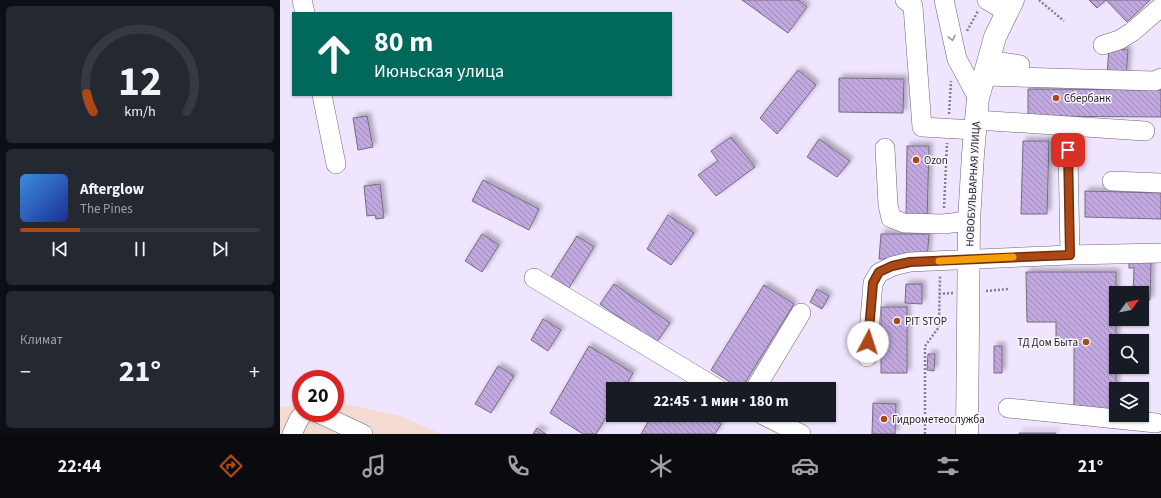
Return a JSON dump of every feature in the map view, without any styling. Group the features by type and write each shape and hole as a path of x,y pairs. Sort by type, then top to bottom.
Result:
{"main road":[{"name":"НОВОБУЛЬВАРНАЯ УЛИЦА","path":"967,434 969,221 978,98 995,37 1010,6"}],"street":[{"path":"302,0 304,12"},
{"path":"905,0 913,6 922,127 976,125 1145,131"},
{"path":"944,0 957,59 978,98"},
{"path":"987,0 1010,6"},
{"path":"1104,45 1119,40 1132,32 1161,7"},
{"path":"986,68 1020,65"},
{"path":"986,68 1155,81 1161,78"},
{"path":"322,96 336,164"},
{"path":"885,148 888,205 891,218 904,223 943,224 969,221"},
{"path":"1068,150 1070,255"},
{"path":"1112,181 1161,183"},
{"path":"867,357 873,283 879,272 892,266 910,262 969,259 1161,253"},
{"path":"534,278 706,382"},
{"path":"759,382 801,313"},
{"path":"1008,408 1156,423"},
{"path":"292,434 297,422"},
{"path":"329,422 338,429 363,434"},
{"path":"777,422 800,434"}],"path":[{"path":"1039,0 1064,20"},
{"path":"925,434 925,346 939,327 939,294"}],"shaded area":[{"path":"344,404 401,416 441,434 280,434 280,408 292,406 292,422 344,422"}],"building":[{"path":"742,0 798,0 807,7 788,33"},
{"path":"1089,0 1106,0 1097,8"},
{"path":"1106,0 1150,0 1127,22"},
{"path":"1109,48 1128,50 1126,77 1107,75"},
{"path":"798,70 816,85 777,134 760,118"},
{"path":"839,78 904,79 903,113 839,112"},
{"path":"1028,89 1161,90 1161,117 1028,116"},
{"path":"367,116 373,147 358,150 353,118"},
{"path":"731,137 755,167 716,196 698,175 718,161 711,151"},
{"path":"819,139 850,161 837,177 807,157"},
{"path":"1023,141 1049,141 1047,214 1021,214"},
{"path":"907,146 929,146 927,220 906,219"},
{"path":"483,180 539,209 529,230 472,201"},
{"path":"380,184 384,218 376,219 375,215 367,216 364,186"},
{"path":"1085,191 1161,193 1161,219 1085,217"},
{"path":"668,215 694,233 671,265 647,249"},
{"path":"482,234 499,245 482,272 465,261"},
{"path":"881,234 929,234 927,259 879,259"},
{"path":"577,236 594,247 569,288 551,277"},
{"path":"1129,261 1151,261 1150,300 1149,286 1133,286 1134,268 1129,268"},
{"name":"ТД Дом Быта","path":"1026,272 1116,272 1116,286 1109,286 1109,326 1116,326 1116,334 1109,334 1109,374 1116,374 1116,382 1109,382 1109,411 1074,411 1074,344 1056,344 1056,322 1027,322"},
{"path":"614,284 670,323 656,343 600,304"},
{"path":"906,284 922,284 922,304 905,303"},
{"path":"764,285 794,304 745,382 730,382 711,370"},
{"path":"817,289 829,296 822,309 810,302"},
{"path":"881,307 907,307 907,373 881,373"},
{"path":"543,319 561,330 548,351 531,340"},
{"path":"589,346 633,373 628,382 606,382 606,418 596,434 583,434 550,413"},
{"path":"994,346 1002,346 1002,373 994,373"},
{"path":"928,354 935,354 934,371 927,370"},
{"path":"498,366 514,376 491,413 475,404"},
{"name":"Гидрометеослужба","path":"873,403 896,404 895,434 872,434"},
{"path":"648,422 718,422 721,424 715,434 641,434"},
{"path":"537,428 546,434 533,434"},
{"path":"1056,433 1056,434 1019,434"}],"slow traffic":[{"path":"939,261 1013,257"}],"place":[{"name":"Сбербанк","path":"1056,98"},
{"name":"Ozon","path":"916,160"},
{"name":"PIT STOP","path":"897,321"},
{"name":"ТД Дом Быта","path":"1086,342"},
{"name":"Гидрометеослужба","path":"884,419"}],"route":[{"path":"868,342 873,283 879,272 892,266 910,262 1070,255 1068,150"}]}
